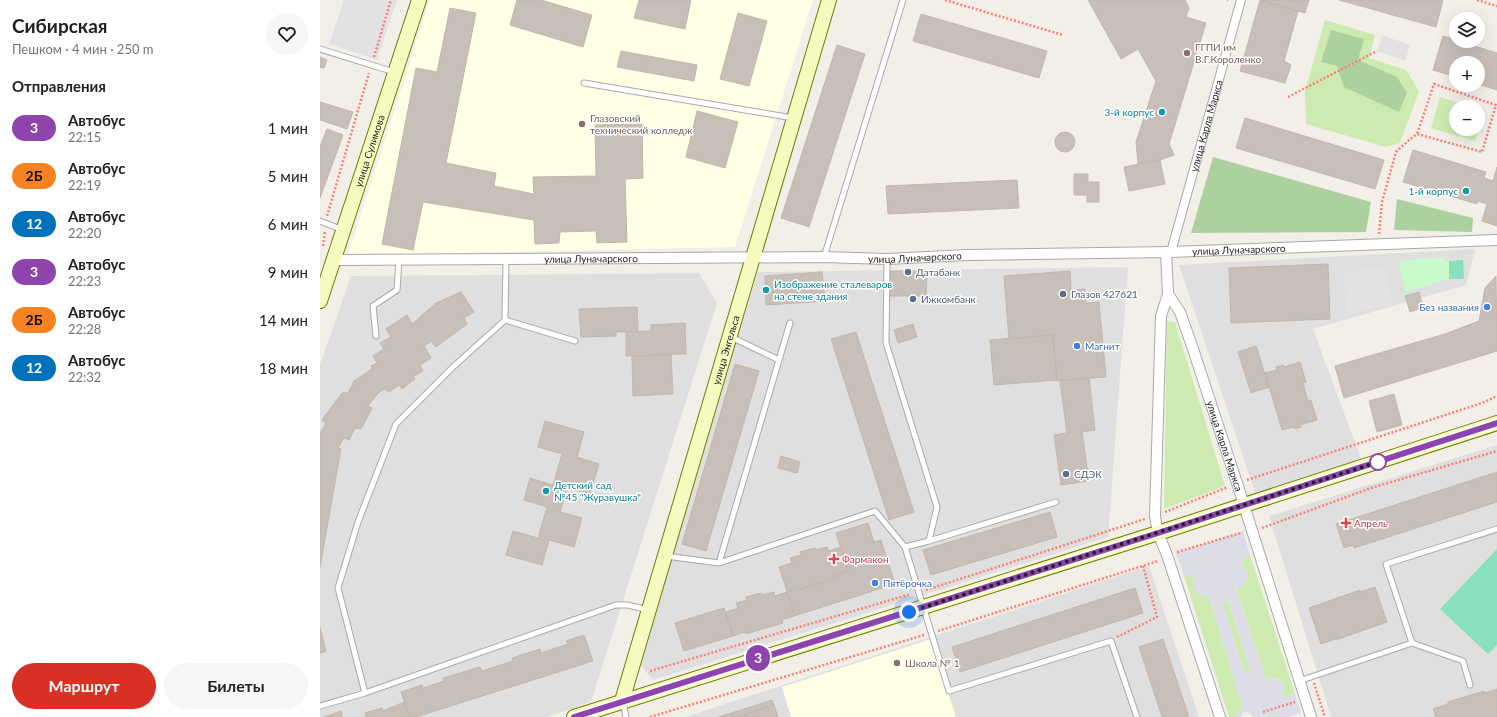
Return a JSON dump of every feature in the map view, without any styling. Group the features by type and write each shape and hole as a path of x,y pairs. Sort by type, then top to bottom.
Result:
{"main road":[{"name":"улица Сулимова","path":"320,301 326,275 333,260 419,0"},
{"name":"улица Энгельса","path":"622,701 829,0"},
{"path":"574,717 1158,533 1497,423"}],"street":[{"name":"улица Карла Маркса","path":"1220,717 1167,555 1158,533 1155,516 1161,316 1168,294 1168,252 1241,0"},
{"name":"улица Луначарского","path":"333,260 752,257 886,259 967,254 1168,252 1497,240"},
{"name":"улица Карла Маркса","path":"1168,294 1180,312 1237,483 1311,717"}],"lane":[{"path":"824,257 903,0"},
{"path":"320,49 395,72"},
{"path":"584,83 793,118"},
{"path":"320,221 343,230"},
{"path":"365,693 338,588 358,522 396,424 453,367 504,320 506,259"},
{"path":"886,259 886,343 938,507 929,541"},
{"path":"376,336 373,306 397,290 399,260"},
{"path":"504,320 575,341"},
{"path":"719,563 790,323"},
{"path":"730,337 779,360"},
{"path":"904,547 929,541 1056,502"},
{"path":"666,556 719,563 875,511 904,547 949,690 1111,640 1137,717"},
{"path":"1412,643 1386,564 1497,529"},
{"path":"320,706 365,693 616,605 628,605 649,610"},
{"path":"1299,681 1312,678 1412,643 1463,661 1470,685"},
{"path":"622,701 626,717"}],"path":[{"path":"322,250 326,223 391,0"},
{"path":"945,0 1063,35"},
{"path":"1477,0 1497,6"},
{"path":"1288,97 1377,51"},
{"path":"1378,244 1382,202 1396,152 1417,134 1434,84 1496,104 1482,152 1417,134"},
{"path":"650,671 919,592 1155,516 1237,483 1482,403 1497,396"},
{"path":"650,717 931,633 1158,562 1167,555 1260,529 1371,488 1497,451"},
{"path":"1111,640 1157,617 1143,566"},
{"path":"1263,712 1305,699"}],"shaded area":[{"path":"344,0 397,0 377,60 329,44"},
{"name":"Глазовский технический колледж","path":"430,0 813,0 735,247 348,255"},
{"path":"1382,35 1410,45 1405,61 1377,51"},
{"path":"1475,249 1466,285 1313,329 1362,461 1256,495 1179,265"},
{"path":"1128,267 1108,537 653,680 637,661 758,272"},
{"path":"1387,268 1392,306 1346,312 1345,272"},
{"path":"699,273 717,303 591,702 547,717 320,717 320,365 351,276"},
{"path":"1497,445 1497,717 1331,717 1269,516"},
{"path":"1243,531 1250,555 1245,557 1240,564 1247,571 1247,580 1243,585 1236,589 1266,679 1274,678 1282,682 1285,687 1283,697 1295,694 1301,713 1289,717 1253,717 1247,712 1243,713 1241,717 1236,717 1238,711 1243,707 1209,597 1199,595 1194,588 1195,579 1188,575 1184,576 1176,553","holes":["1228,601 1251,671 1245,674 1222,603"]},
{"path":"1149,566 1199,717 685,717"},
{"name":"Школа № 1","path":"931,639 956,717 791,717 782,687"}],"green space":[{"path":"1325,20 1375,35 1369,58 1406,70 1419,91 1400,143 1386,147 1306,124 1305,92"},
{"path":"1331,30 1364,39 1358,60 1397,77 1407,93 1399,112 1344,87 1337,66 1321,62"},
{"path":"1440,97 1450,100 1449,133 1431,128"},
{"path":"1458,136 1476,136 1475,141"},
{"path":"1213,157 1371,202 1366,232 1191,233"},
{"path":"1397,199 1473,218 1472,232 1394,230"},
{"path":"1444,257 1444,261 1449,261 1449,279 1405,292 1399,261"},
{"path":"1463,260 1464,279 1449,279 1449,261"},
{"path":"1167,321 1175,322 1225,486 1164,509"},
{"path":"1497,549 1497,645 1488,654 1440,609"},
{"path":"1250,555 1295,694 1283,697 1280,680 1274,678 1266,679 1236,588 1244,584 1247,580 1247,571 1240,564 1245,557"},
{"path":"1188,575 1195,579 1194,585 1199,595 1209,597 1243,707 1236,717 1229,717 1184,576"},
{"path":"1228,601 1251,672 1245,674 1222,603"}],"building":[{"path":"517,0 541,0 592,15 583,47 510,25"},
{"path":"639,0 691,0 685,29 634,18"},
{"name":"3-й корпус","path":"1088,0 1185,0 1189,8 1186,17 1206,23 1169,144 1174,155 1160,160 1138,164 1136,142 1156,81 1138,49 1121,59"},
{"path":"1260,0 1309,0 1305,13"},
{"path":"1260,0 1298,11 1284,61 1291,65 1285,83 1240,71"},
{"path":"1339,0 1443,0 1436,27"},
{"path":"450,8 476,13 446,163 496,173 494,186 534,194 533,177 596,176 595,125 642,124 643,178 625,179 627,242 597,243 596,231 560,232 559,243 535,244 534,220 423,202 413,250 382,244 416,68 437,72"},
{"path":"738,13 767,21 749,86 720,79"},
{"path":"921,14 1047,51 1039,78 913,41"},
{"path":"1443,36 1449,38 1449,48 1481,48 1497,53 1497,90 1485,86 1485,56 1449,56 1449,75 1433,70"},
{"path":"837,45 865,54 809,227 781,218"},
{"path":"621,51 697,65 694,81 617,67"},
{"path":"320,57 327,60 324,68 320,67"},
{"path":"320,102 353,112 347,129 320,120"},
{"path":"697,111 738,122 725,168 686,157"},
{"path":"1245,118 1384,160 1375,189 1236,148"},
{"path":"327,129 343,135 320,198 320,147"},
{"path":"1065,132 1072,135 1075,142 1072,149 1065,152 1058,149 1055,142 1058,135"},
{"name":"1-й корпус","path":"1413,150 1486,172 1484,178 1493,181 1497,167 1497,226 1482,221 1487,204 1477,201 1477,204 1403,182"},
{"path":"1160,160 1165,184 1129,191 1124,167"},
{"path":"1074,174 1088,174 1088,182 1099,182 1099,202 1087,202 1087,195 1074,195"},
{"path":"1017,180 1019,208 888,214 886,186"},
{"path":"1328,264 1330,319 1231,323 1229,268"},
{"path":"889,271 927,271 926,296 889,296"},
{"path":"1070,271 1071,290 1085,289 1086,303 1099,302 1106,377 1057,381 1053,335 1009,339 1004,276"},
{"path":"822,272 825,301 766,305 765,276"},
{"path":"1496,276 1497,351 1344,398 1335,366 1445,334 1479,321 1485,288"},
{"path":"461,292 474,312 464,318 467,324 436,347 431,341 424,346 431,358 420,365 423,371 413,377 415,379 402,389 399,385 389,392 385,389 378,393 368,406 372,408 361,429 355,428 349,440 344,438 338,448 341,449 320,567 320,433 326,423 322,420 342,393 348,393 354,381 372,369 371,366 377,363 373,356 384,349 380,343 391,337 386,329 407,315 412,324 436,303"},
{"path":"1419,292 1423,308 1410,312 1405,296"},
{"path":"637,307 638,331 616,332 616,336 581,337 579,309"},
{"path":"685,323 686,354 626,356 626,332 651,331 651,325"},
{"path":"913,324 917,337 898,343 894,330"},
{"path":"856,332 914,512 889,520 831,339"},
{"path":"1053,335 1057,380 994,385 990,340"},
{"path":"1256,346 1269,387 1251,393 1238,352"},
{"path":"671,355 673,394 633,396 632,356"},
{"path":"1300,362 1306,382 1303,383 1308,401 1311,400 1317,420 1300,425 1301,427 1295,429 1294,427 1282,430 1265,373 1277,370 1276,367 1283,365 1284,367"},
{"path":"735,364 759,371 706,551 682,544"},
{"path":"1089,378 1095,430 1082,432 1089,481 1061,485 1054,435 1067,433 1060,381"},
{"path":"1394,394 1402,425 1377,432 1369,401"},
{"name":"Детский сад №45 \"Журавушка\"","path":"545,421 584,432 577,457 599,464 590,494 567,488 560,512 582,518 574,547 549,540 542,565 506,555 513,531 538,538 547,507 524,500 530,478 553,485 562,454 538,447"},
{"path":"781,456 800,462 797,473 778,468"},
{"path":"1497,472 1497,502 1354,548 1353,545 1344,548 1336,524"},
{"path":"1050,512 1057,537 931,575 923,550"},
{"path":"868,523 874,542 881,540 895,584 794,616 787,591 799,587 800,589 836,578 835,575 848,571 836,533"},
{"path":"827,547 829,551 841,547 848,571 835,575 836,578 800,589 799,587 787,591 779,567 792,563 790,558 801,555 800,552 815,548 816,550"},
{"path":"1375,587 1387,622 1321,644 1309,608 1360,590 1360,592"},
{"path":"1135,588 1143,613 960,672 952,647"},
{"path":"774,592 775,596 787,592 794,616 782,620 783,623 746,634 745,632 733,636 726,612 738,608 736,603 747,600 746,597 761,593 762,595"},
{"path":"724,608 733,636 684,651 675,623"},
{"path":"320,627 326,651 320,653"},
{"path":"584,635 593,661 416,717 409,717 401,692 422,685 423,688 444,681 443,678 480,667 482,671 513,661 512,658 540,649 541,653 568,644 566,641"},
{"path":"1163,639 1189,717 1162,717 1139,647"},
{"path":"1497,689 1497,717 1436,717 1433,709 1448,704 1448,702 1484,691 1485,693"},
{"path":"772,700 774,705 738,717 719,717"},
{"path":"404,702 409,717 366,717 365,713 382,708 383,711"},
{"path":"774,705 778,717 738,717"},
{"path":"341,711 342,717 324,717"}],"bus line":[{"name":"3","path":"574,717 1158,533 1497,423"}],"place":[{"name":"ГГПИ им В.Г.Короленко","path":"1187,53"},
{"name":"3-й корпус","path":"1162,112"},
{"name":"Глазовский технический колледж","path":"582,124"},
{"name":"1-й корпус","path":"1466,191"},
{"name":"Датабанк","path":"908,272"},
{"name":"Изображение сталеваров на стене здания","path":"766,290"},
{"name":"Глазов 427621","path":"1063,294"},
{"name":"Ижкомбанк","path":"913,299"},
{"name":"Без названия","path":"1487,307"},
{"name":"Магнит","path":"1077,346"},
{"name":"СДЭК","path":"1066,474"},
{"name":"Детский сад №45 \"Журавушка\"","path":"546,491"},
{"name":"Апрель","path":"1346,523"},
{"name":"Фармакон","path":"834,559"},
{"name":"Пятёрочка","path":"875,583"},
{"name":"Школа № 1","path":"897,663"}],"route":[{"path":"909,612 1378,462"}]}
